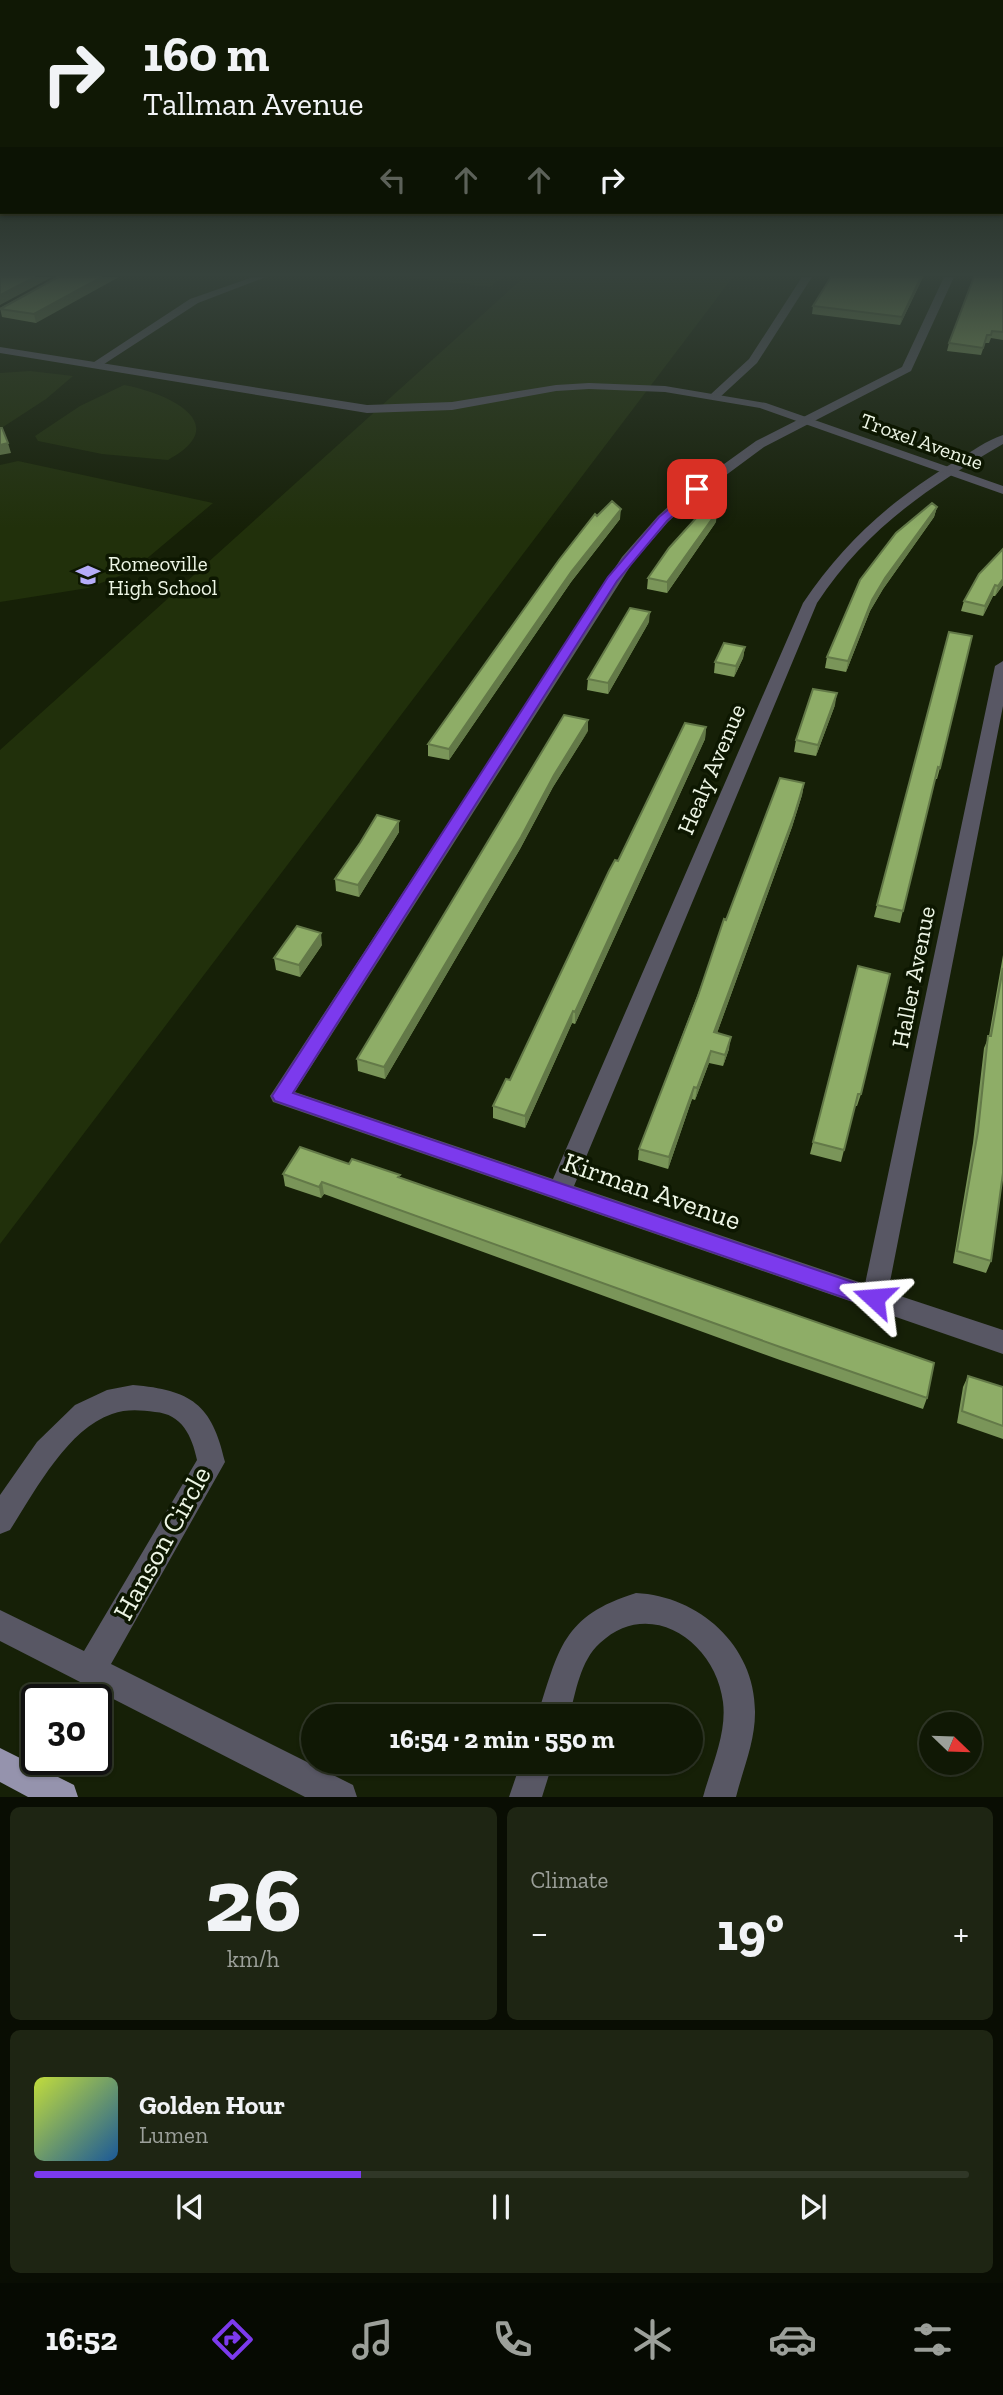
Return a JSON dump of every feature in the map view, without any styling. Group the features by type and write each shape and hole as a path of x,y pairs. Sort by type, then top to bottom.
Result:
{"main road":[{"path":"0,1764 62,1797"}],"street":[{"name":"Troxel Avenue","path":"62,361 367,409 440,407 589,386 647,387 715,396 762,405 1003,490"},
{"path":"94,366 102,361"},
{"path":"715,396 752,361"},
{"path":"807,420 907,369 911,361"},
{"name":"Kirman Avenue","path":"807,420 760,444 713,477 663,519 627,560 281,1096 1003,1342"},
{"name":"Healy Avenue","path":"559,1191 810,603 841,558 870,527 948,470 1003,439"},
{"name":"Haller Avenue","path":"874,1298 1003,666"},
{"name":"Hanson Circle","path":"0,1520 54,1441 69,1425 104,1402 127,1396 147,1397 178,1404 205,1432 211,1462 90,1670"},
{"path":"558,1704 576,1651 587,1634 603,1621 621,1612 640,1608 661,1609 681,1616 699,1627 714,1642 727,1661 735,1682 739,1705 738,1728 719,1797"},
{"path":"0,1625 341,1797"},
{"path":"526,1797 533,1774"}],"green space":[{"path":"431,361 669,361 0,1244 0,750"},
{"path":"30,371 73,376 46,399 0,429 0,373"},
{"path":"124,385 157,394 186,411 195,421 196,433 188,446 168,460 102,454 38,441 35,436 80,406"},
{"path":"18,461 213,503 132,571 88,588 0,602 0,465"}],"building":[{"path":"0,428 8,443 0,445"},
{"path":"612,501 621,509 571,572 449,749 428,744 559,560 595,514 597,516"},
{"path":"932,503 937,507 872,600 848,661 827,657 860,580 896,533"},
{"path":"708,505 717,512 667,582 648,578 669,548"},
{"path":"1003,549 1003,579 998,586 995,585 985,606 964,601 979,574"},
{"path":"630,608 650,612 608,683 588,679"},
{"path":"949,632 972,636 903,911 877,905"},
{"path":"724,643 745,647 736,666 715,662"},
{"path":"813,689 837,693 818,745 796,740"},
{"path":"564,715 588,720 384,1067 357,1059"},
{"path":"685,723 706,727 525,1116 493,1106 506,1079 510,1080 609,871 615,860 618,861"},
{"path":"780,778 804,783 714,1032 731,1037 725,1055 711,1051 697,1088 694,1087 669,1157 639,1149 698,996 724,919 726,920"},
{"path":"377,815 399,821 358,885 335,879 360,843"},
{"path":"297,926 321,933 299,965 274,958"},
{"path":"858,966 890,974 861,1094 858,1094 844,1150 813,1142"},
{"path":"1003,968 1003,1173 991,1261 957,1251 978,1131 988,1036 991,1036"},
{"path":"300,1147 349,1164 352,1159 400,1175 398,1177 934,1363 927,1398 322,1182 319,1187 283,1174"},
{"path":"968,1376 1003,1387 1003,1426 962,1411"}],"place":[{"name":"Romeoville High School","path":"88,575"}],"route":[{"path":"697,489 663,519 613,579 281,1096 874,1298"}]}
